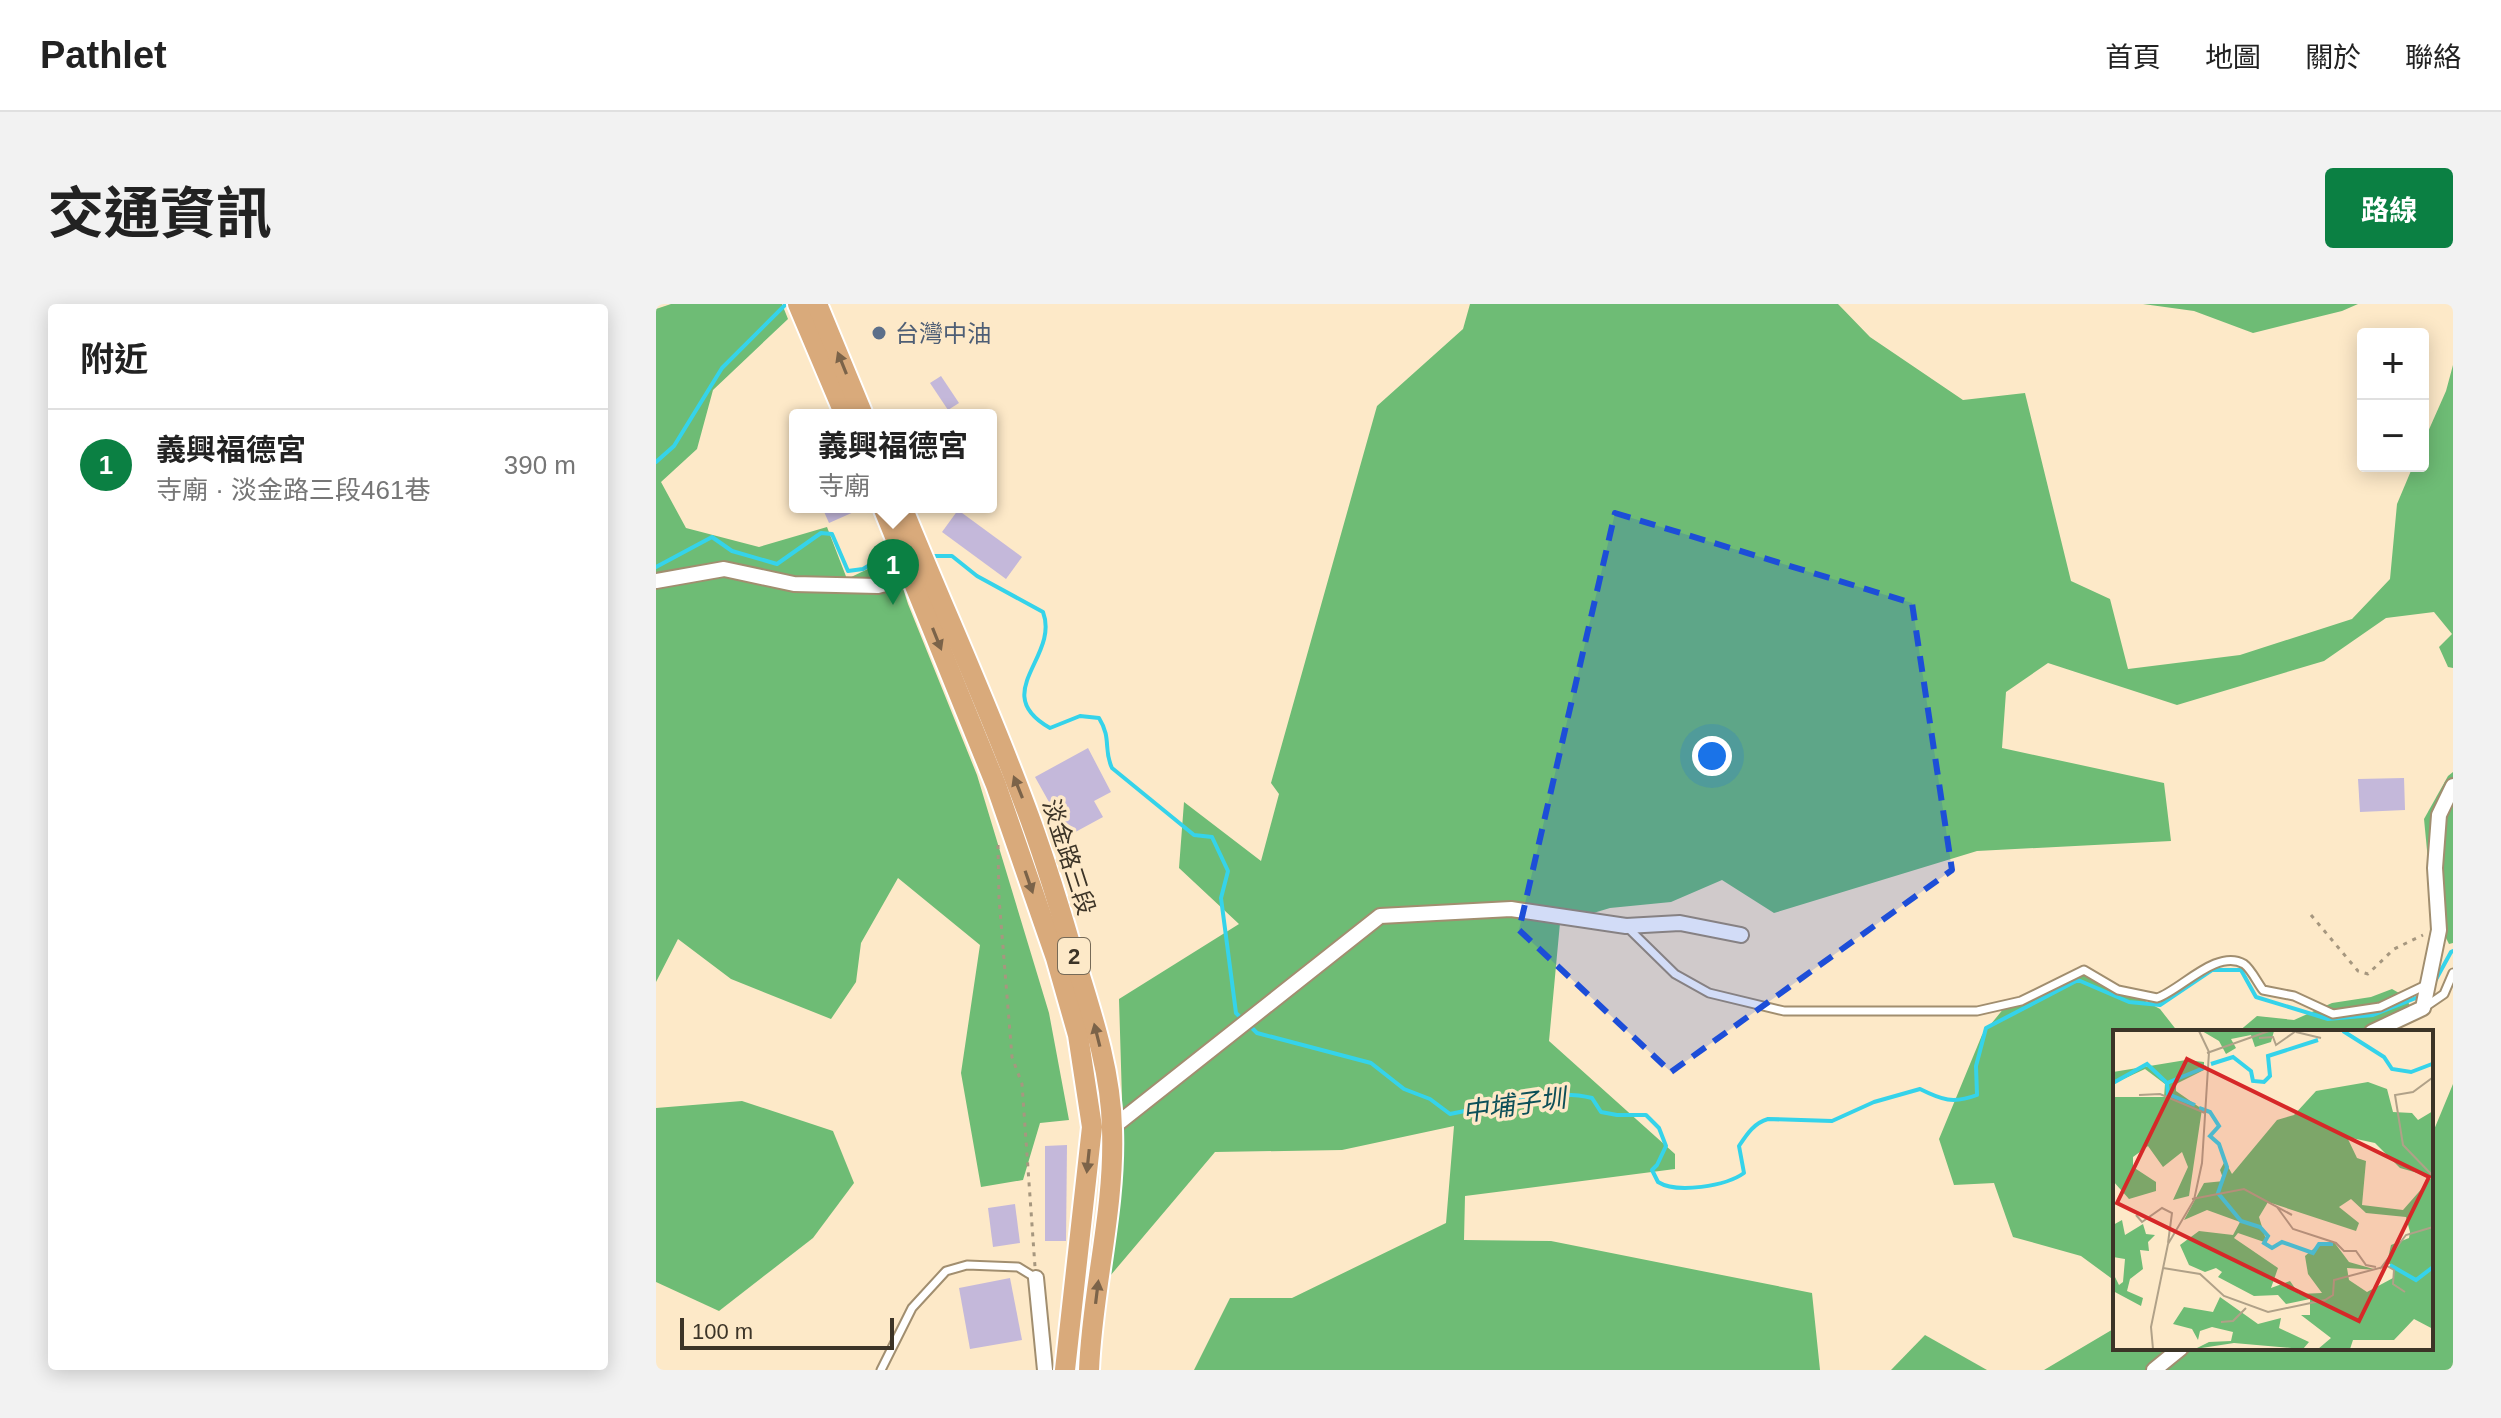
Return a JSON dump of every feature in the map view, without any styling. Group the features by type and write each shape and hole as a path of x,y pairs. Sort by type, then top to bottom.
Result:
{"main road":[{"path":"810,309 843,409"},
{"path":"810,309 860,409"},
{"name":"2","path":"887,513 907,543 919,570"},
{"name":"2","path":"903,513 907,543"},
{"name":"淡金路三段","path":"919,570 1025,804 1097,1033 1107,1079 1065,1370"},
{"name":"淡金路三段","path":"1089,1370 1111,1179 1102,1127"}],"street":[{"path":"656,581 724,569 794,584 878,586 919,570"},
{"path":"2376,1030 2423,1008 2439,930 2435,868 2439,815 2453,786"},
{"path":"1102,1127 1380,916 1511,909 1626,926 1680,923 1741,935"},
{"path":"1036,1278 1045,1370"},
{"path":"2154,1370 2179,1350"}],"lane":[{"path":"1626,926 1675,974 1709,993 1784,1011 1977,1011 2021,1001 2084,970 2118,990 2157,998 2209,965 2231,960 2245,965 2263,990 2294,996 2333,1014 2380,1007 2428,984"},
{"path":"2423,1008 2444,994 2453,973"},
{"path":"881,1370 912,1308 946,1271 967,1265 1018,1267 1036,1278"}],"path":[{"path":"998,841 999,898 1012,1057 1022,1084 1036,1278"},
{"path":"2311,915 2358,971 2368,974 2394,949 2426,934 2437,943"}],"highlighted area":[{"path":"1615,513 1912,603 1952,870 1671,1072 1519,930"}],"green space":[{"path":"671,304 782,304 788,319 713,390 697,449 661,482 686,528 759,547 827,527 847,579 893,557 908,604 977,775 1049,1013 1069,1120 1040,1123 1023,1180 981,1187 961,1073 980,945 898,878 861,943 856,982 831,1019 731,979 678,939 656,982 656,309"},
{"path":"1470,304 1838,304 1870,337 1963,400 2025,393 2071,581 2110,599 2128,669 2240,655 2352,619 2390,579 2397,504 2410,472 2429,472 2429,429 2446,391 2453,365 2453,668 2448,667 2439,647 2452,634 2434,612 2386,618 2324,661 2177,705 2048,663 2006,692 2002,748 2164,783 2171,841 1977,851 1774,913 1722,880 1671,902 1610,908 1560,923 1549,1041 1675,1154 1675,1169 1465,1196 1464,1240 1551,1241 1812,1293 1820,1370 1194,1370 1230,1298 1292,1298 1446,1223 1454,1126 1342,1150 1215,1152 1110,1276 1123,1132 1119,999 1239,924 1179,868 1184,802 1261,861 1279,794 1271,783 1377,406 1463,329"},
{"path":"2143,304 2358,304 2342,311 2253,333 2194,311"},
{"path":"2453,772 2453,943 2449,944 2433,912 2424,819"},
{"path":"2072,971 2125,990 2160,1009 2176,1030 2113,1030 2113,1280 2081,1256 2013,1237 1994,1183 1954,1185 1939,1139 1982,1035 2009,1002"},
{"path":"2392,989 2406,997 2412,1011 2371,1030 2240,1030 2257,1016 2294,1020 2332,1003 2371,997"},
{"path":"2453,1084 2453,1370 2044,1370 2113,1329 2113,1350 2433,1350 2433,1132"},
{"path":"742,1101 833,1131 854,1183 813,1238 719,1311 656,1282 656,1108"},
{"path":"1925,1335 1987,1370 1891,1370"}],"building":[{"path":"941,376 959,403 947,409 930,383"},
{"path":"825,513 852,513 829,523"},
{"path":"956,513 962,513 1022,557 1006,579 942,532"},
{"path":"1088,748 1111,792 1094,801 1103,817 1068,836 1035,777"},
{"path":"2404,778 2405,810 2360,812 2358,779"},
{"path":"1067,1145 1066,1241 1045,1241 1045,1146"},
{"path":"1015,1204 1020,1243 993,1247 988,1208"},
{"path":"1010,1278 1022,1340 970,1349 959,1288"}],"waterway":[{"path":"656,462 674,446 722,368 786,304"},
{"name":"中埔子圳","path":"656,567 712,537 732,551 777,564 821,533 832,534 848,571 863,569 883,557 896,557"},
{"name":"中埔子圳","path":"929,556 952,556 977,576 1043,612 1046,628 1043,644 1025,688 1025,701 1033,715 1050,728 1080,716 1099,718 1112,768 1194,835 1212,837 1228,871 1221,898 1236,1013 1242,1019"},
{"name":"中埔子圳","path":"2434,983 2453,951"},
{"name":"中埔子圳","path":"1249,1025 1257,1033 1371,1063 1404,1089 1430,1099 1450,1114 1540,1096 1576,1095 1592,1098 1601,1112 1646,1115 1659,1128 1666,1146 1652,1170 1658,1182 1666,1186 1689,1188 1726,1182 1744,1173 1739,1146 1755,1126 1768,1119 1832,1121 1874,1102 1920,1089 1948,1100 1977,1095 1976,1066 1986,1028 2078,980 2129,1002 2160,1005 2212,970 2241,970 2256,997 2328,1019 2373,1015 2421,996"}],"place":[{"name":"台灣中油","path":"879,333"},
{"name":"義興福德宮","path":"893,605"}]}
